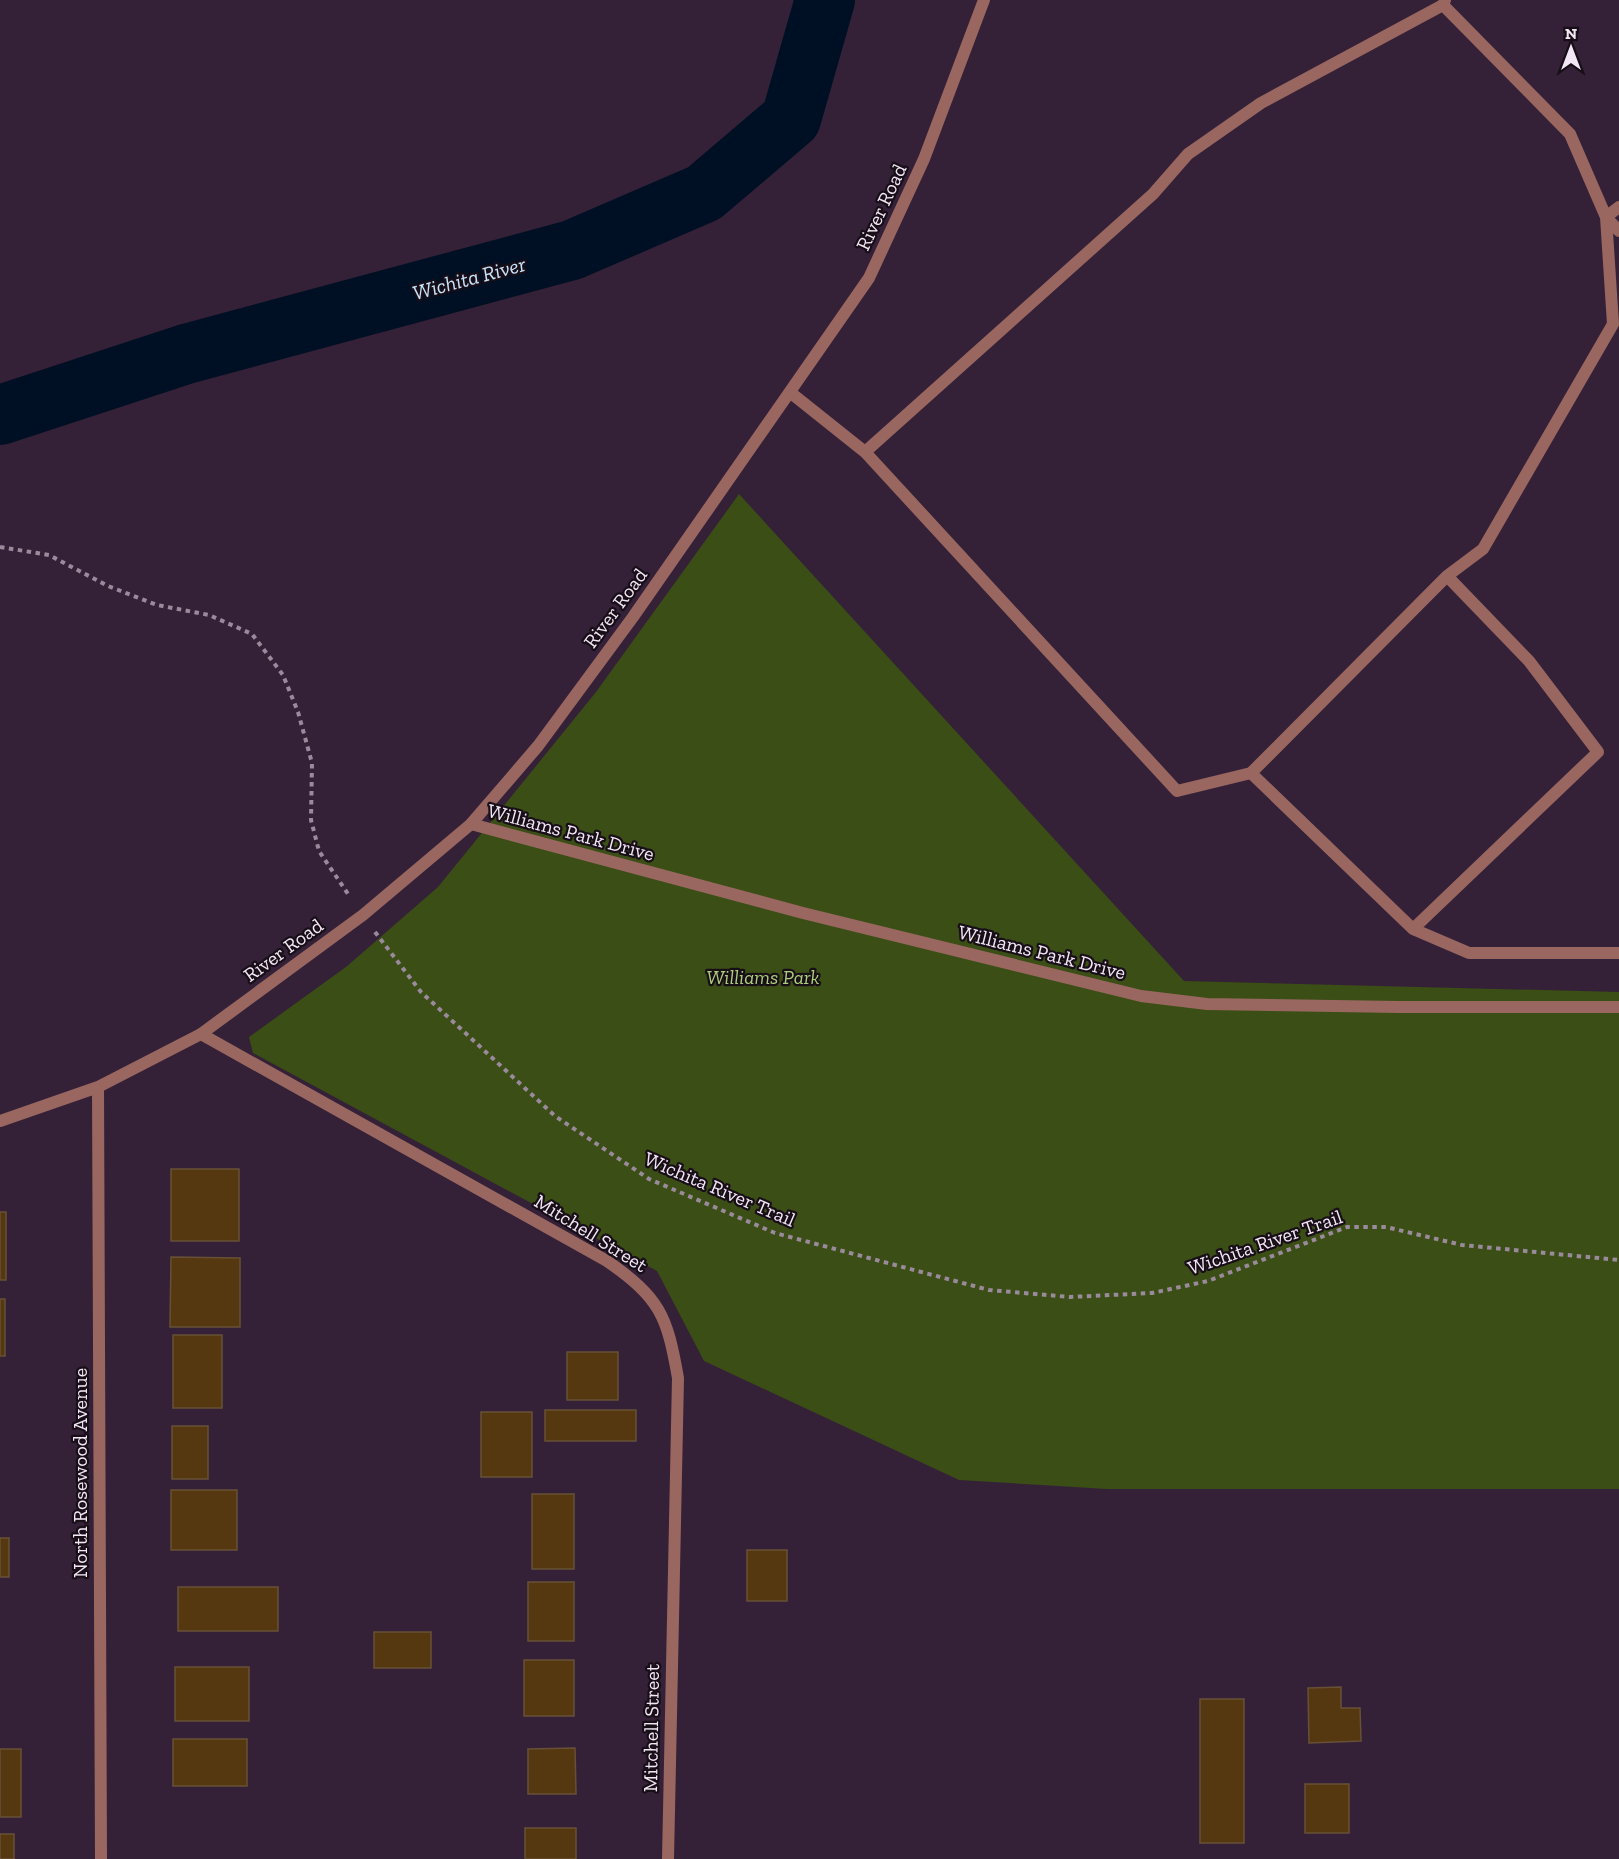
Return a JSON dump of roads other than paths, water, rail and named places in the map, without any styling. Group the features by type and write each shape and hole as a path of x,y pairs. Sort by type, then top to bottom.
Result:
{"street":[{"name":"River Road","path":"0,1121 98,1087 201,1034 363,915 471,824 538,746 633,617 869,278 924,159 984,0"},
{"path":"865,452 1153,194 1188,154 1261,103 1444,3 1570,134 1606,217 1619,231"},
{"path":"1606,217 1619,207"},
{"path":"791,393 865,452 1177,791 1251,772 1447,576 1483,549 1613,324 1606,217"},
{"path":"1413,929 1598,752 1529,661 1447,576"},
{"path":"1251,772 1413,929 1469,953 1619,953"},
{"name":"Williams Park Drive","path":"471,824 768,904 1082,984 1141,996 1206,1004 1399,1008 1619,1007"},
{"name":"Mitchell Street","path":"201,1034 607,1261 641,1285 660,1310 672,1343 678,1378 668,1859"},
{"name":"North Rosewood Avenue","path":"98,1087 101,1859"}],"waterway":[{"name":"Wichita River","path":"0,415 186,354 572,250 704,193 791,119 825,0"}],"park label":[{"name":"Williams Park","path":"763,977"}]}
